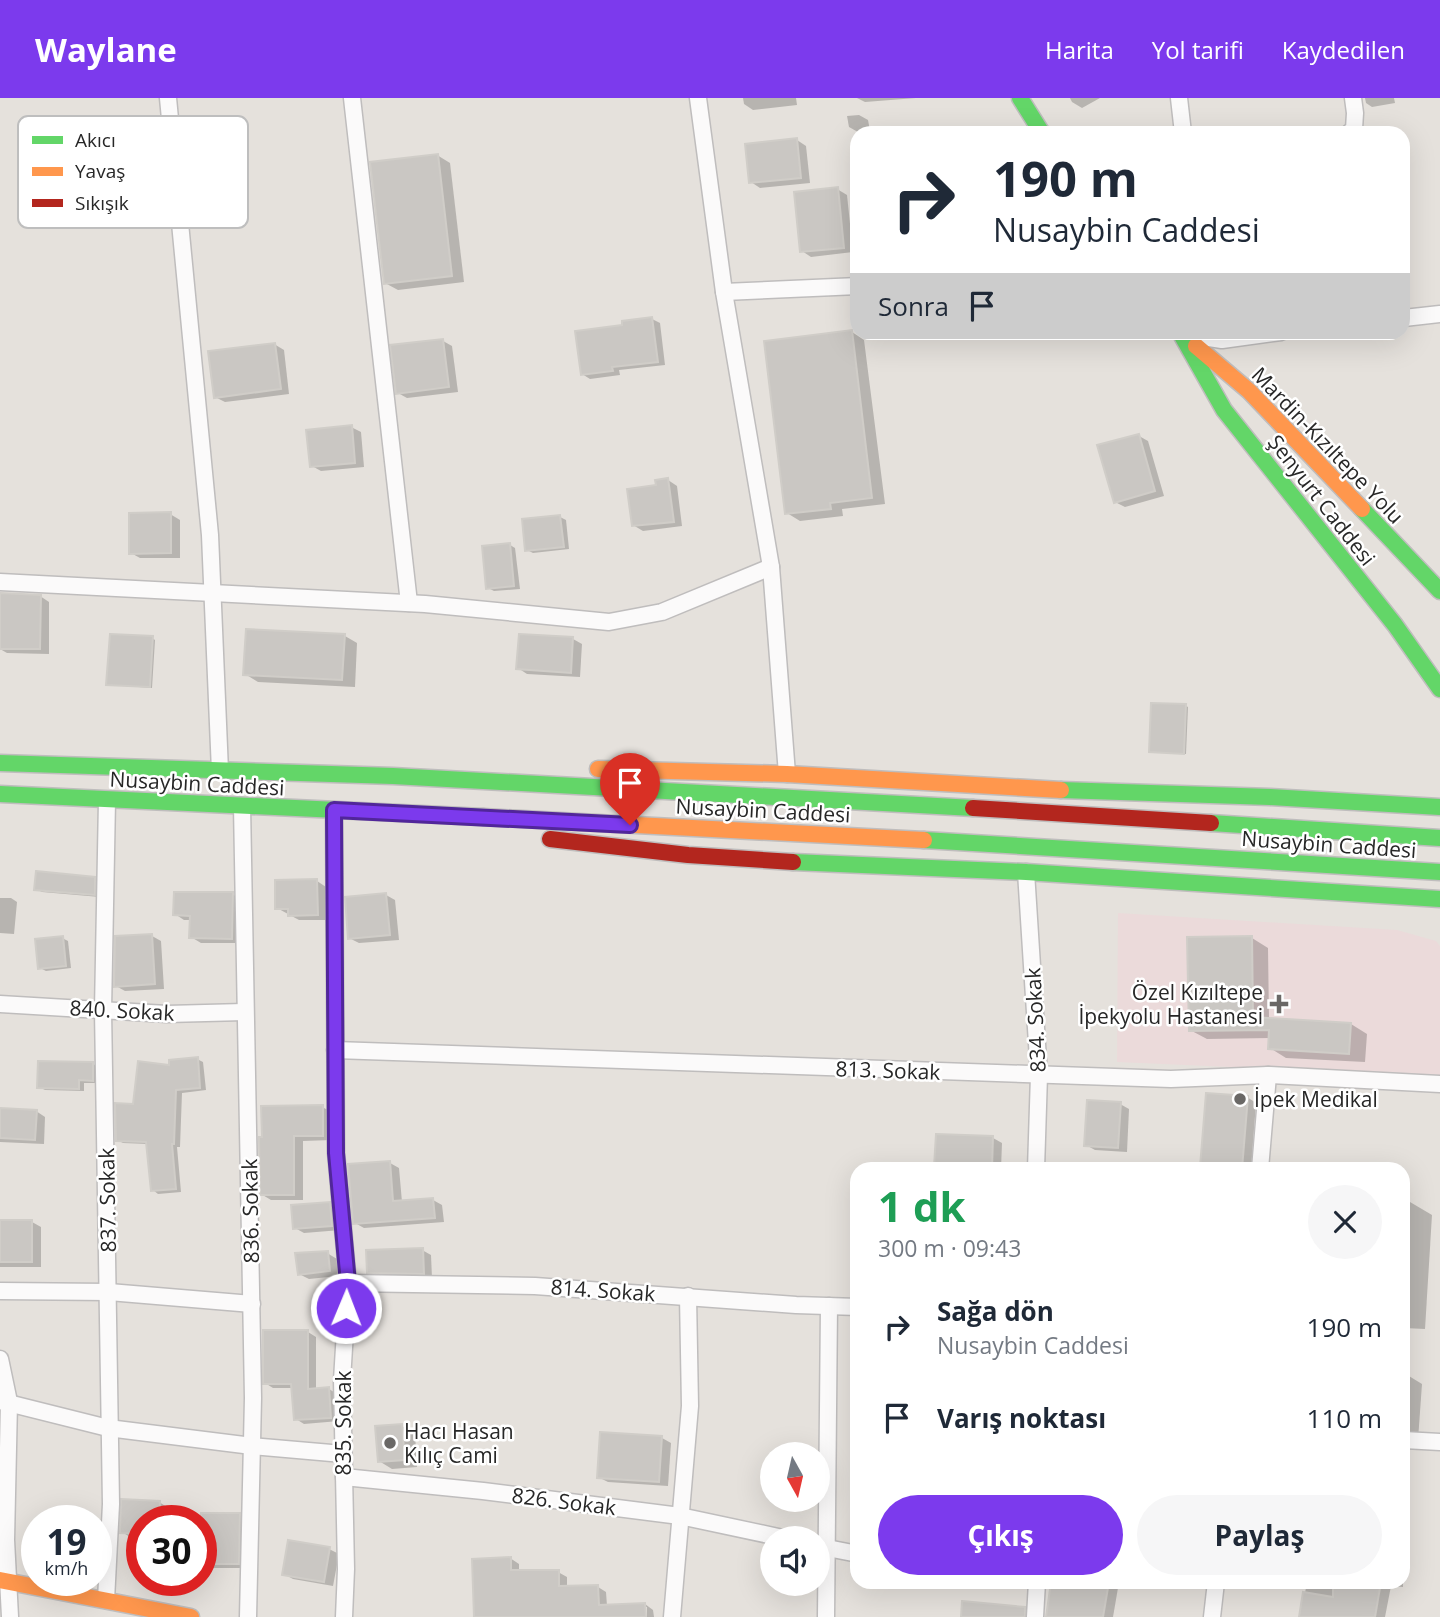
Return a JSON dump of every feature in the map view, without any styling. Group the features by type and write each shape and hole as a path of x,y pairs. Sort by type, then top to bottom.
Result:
{"main road":[{"path":"1020,98 1038,126"},
{"name":"Şenyurt Caddesi","path":"1185,340 1224,410 1395,625 1440,689"},
{"name":"Mardin-Kızıltepe Yolu","path":"1189,340 1249,391 1440,591"},
{"name":"Nusaybin Caddesi","path":"0,763 393,776 937,806 1440,838"},
{"path":"393,776 555,769"},
{"path":"581,769 787,774 1006,788 1270,797 1440,807"},
{"name":"Nusaybin Caddesi","path":"0,794 755,830 1440,872"},
{"path":"334,810 688,855 802,863 1026,872 1440,899"},
{"path":"4,1581 191,1617"}],"street":[{"path":"168,98 170,116"},
{"path":"352,98 409,603"},
{"path":"698,98 724,292 771,567 787,774"},
{"path":"1179,98 1182,126"},
{"path":"1353,98 1354,126"},
{"path":"180,228 214,592 220,771"},
{"path":"724,292 850,286"},
{"path":"1410,317 1440,314"},
{"path":"0,582 409,603 610,622 662,612 771,567"},
{"name":"837. Sokak","path":"106,1601 111,1504 103,1010 107,800"},
{"name":"836. Sokak","path":"242,806 244,1012 252,1304 248,1617"},
{"name":"835. Sokak","path":"334,810 336,1153 348,1283 342,1380 344,1617"},
{"name":"834. Sokak","path":"1026,872 1039,1075 1037,1162"},
{"name":"840. Sokak","path":"0,1004 167,1014 244,1012"},
{"name":"813. Sokak","path":"335,1049 1039,1075 1171,1079 1268,1075 1440,1084"},
{"path":"1261,1162 1268,1075"},
{"name":"814. Sokak","path":"348,1283 535,1286 850,1307"},
{"path":"0,1291 109,1292 252,1304"},
{"path":"672,1617 690,1406 688,1296"},
{"path":"822,1526 829,1306"},
{"path":"0,1359 4,1401 4,1581 10,1617"},
{"path":"4,1401 108,1428 343,1454"},
{"path":"1410,1440 1440,1442"},
{"name":"826. Sokak","path":"344,1477 483,1491 680,1516 760,1533"},
{"path":"830,1549 850,1552"},
{"path":"1035,1617 1037,1589"},
{"path":"1212,1617 1215,1589"},
{"path":"824,1596 826,1617"}],"shaded area":[{"name":"Özel Kızıltepe İpekyolu Hastanesi","path":"1118,913 1397,930 1436,941 1440,946 1440,1076 1117,1062"}],"building":[{"path":"797,138 801,178 749,183 745,144"},
{"path":"438,154 452,276 384,284 370,162"},
{"path":"838,187 844,248 800,252 794,192"},
{"path":"652,317 658,362 612,367 613,371 581,375 575,331 622,325 622,321"},
{"path":"850,330 872,498 830,503 831,509 785,514 764,341"},
{"path":"443,339 449,387 396,394 390,345"},
{"path":"275,343 281,389 214,398 208,351"},
{"path":"352,425 355,463 310,467 306,430"},
{"path":"1139,434 1155,491 1114,503 1097,445"},
{"path":"668,478 674,522 632,526 627,489 656,485 655,480"},
{"path":"171,512 171,553 129,554 129,513"},
{"path":"560,515 564,547 525,551 522,519"},
{"path":"510,543 514,586 486,589 482,546"},
{"path":"0,593 41,595 40,649 0,649"},
{"path":"246,629 345,634 342,680 243,675"},
{"path":"110,634 153,636 150,687 106,685"},
{"path":"519,634 573,637 571,673 516,669"},
{"path":"1151,703 1186,704 1184,754 1149,752"},
{"path":"36,871 95,877 95,895 34,890"},
{"path":"317,879 318,915 288,916 288,909 275,909 275,880"},
{"path":"174,892 233,892 232,939 189,938 190,916 173,915"},
{"path":"386,893 390,935 348,939 345,897"},
{"path":"152,934 155,984 114,987 115,936"},
{"path":"63,936 66,966 38,969 35,939"},
{"path":"1252,936 1253,1017 1351,1023 1349,1054 1268,1049 1269,1030 1189,1031 1187,937"},
{"path":"198,1057 200,1088 176,1090 172,1144 176,1189 151,1191 146,1142 116,1141 115,1103 133,1104 138,1061 169,1065 169,1060"},
{"path":"38,1061 93,1062 93,1081 79,1080 79,1089 37,1088"},
{"path":"1206,1093 1248,1096 1243,1162 1200,1162"},
{"path":"1087,1100 1121,1102 1118,1148 1084,1146"},
{"path":"323,1105 323,1136 294,1136 294,1195 260,1195 261,1106"},
{"path":"0,1108 37,1110 35,1140 0,1138"},
{"path":"936,1134 993,1136 992,1162 934,1162"},
{"path":"390,1161 393,1201 433,1198 435,1218 353,1224 348,1164"},
{"path":"330,1202 332,1226 293,1229 291,1205"},
{"path":"0,1220 32,1220 32,1262 0,1262"},
{"path":"423,1248 424,1274 367,1273 366,1250"},
{"path":"328,1251 330,1271 298,1275 295,1253"},
{"path":"263,1330 308,1330 308,1389 329,1387 331,1418 294,1420 291,1384 263,1384"},
{"name":"Hacı Hasan Kılıç Cami","path":"402,1424 405,1460 378,1462 375,1426"},
{"path":"600,1432 662,1436 659,1482 597,1478"},
{"path":"121,1499 160,1501 160,1505 126,1505 126,1533 120,1533"},
{"path":"217,1513 240,1513 239,1564 217,1564"},
{"path":"288,1540 330,1547 324,1582 282,1575"},
{"path":"511,1557 511,1570 559,1570 559,1586 598,1585 599,1605 645,1603 646,1617 474,1617 472,1559"},
{"path":"1050,1589 1108,1589 1103,1617 1046,1617"},
{"path":"1333,1589 1380,1589 1375,1617 1299,1617 1303,1592 1333,1597"},
{"path":"962,1601 1025,1607 1025,1617 961,1617"}],"traffic: fast":[{"path":"1020,98 1038,126"},
{"path":"1184,340 1224,410 1395,625 1440,689"},
{"path":"1362,509 1440,591"},
{"path":"0,763 393,776 973,808"},
{"path":"1061,790 1270,797 1440,807"},
{"path":"0,794 483,817"},
{"path":"1211,823 1440,838"},
{"path":"924,840 1440,872"},
{"path":"793,862 1026,872 1440,899"}],"traffic: slow":[{"path":"1196,346 1249,391 1362,509"},
{"path":"598,769 787,774 1061,790"},
{"path":"483,817 924,840"},
{"path":"0,1580 191,1617"}],"traffic: jam":[{"path":"973,808 1211,823"},
{"path":"550,839 688,855 793,862"}],"place":[{"name":"Özel Kızıltepe İpekyolu Hastanesi","path":"1279,1004"},
{"name":"İpek Medikal","path":"1240,1099"},
{"name":"Hacı Hasan Kılıç Cami","path":"390,1443"}],"route":[{"path":"346,1308 348,1283 336,1153 334,810 630,825"}]}
